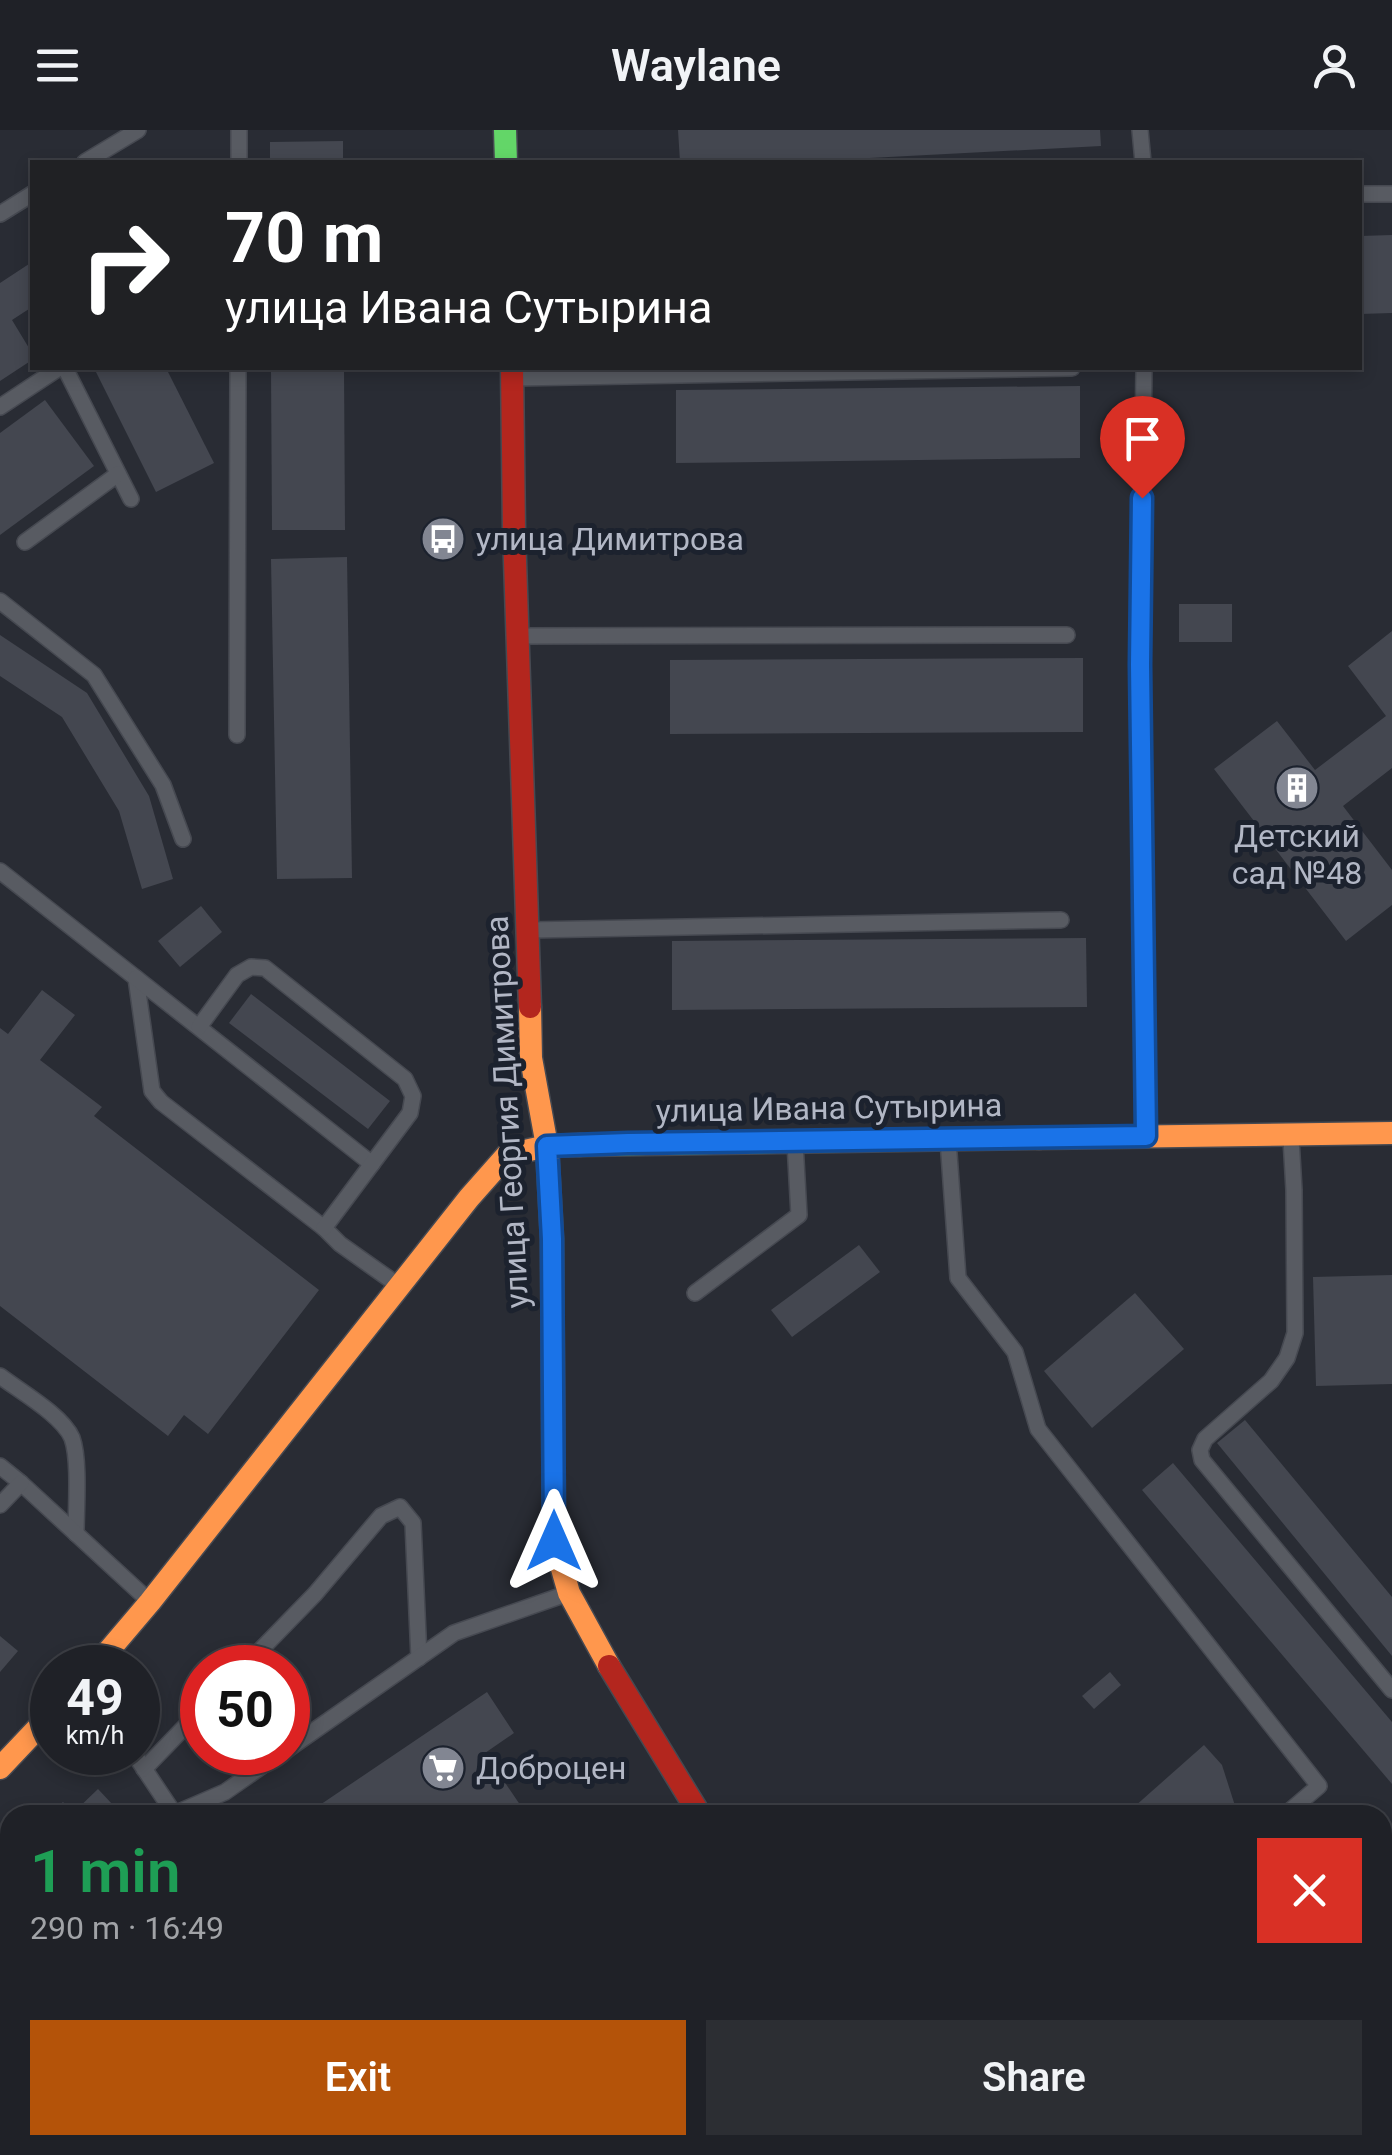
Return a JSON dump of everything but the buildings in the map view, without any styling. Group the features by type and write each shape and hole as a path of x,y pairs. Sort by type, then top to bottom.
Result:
{"main road":[{"path":"505,130 506,160"},
{"name":"улица Георгия Димитрова","path":"512,373 532,1058 547,1146 552,1239 554,1541 569,1593 694,1805"},
{"name":"улица Ивана Сутырина","path":"114,1645 468,1198 507,1155 547,1146 1392,1133"},
{"path":"0,1768 30,1736"}],"lane":[{"path":"88,160 138,130"},
{"path":"239,130 239,160"},
{"path":"1140,130 1142,160"},
{"path":"1362,194 1392,194"},
{"path":"0,214 30,195"},
{"path":"0,406 59,370"},
{"path":"63,370 131,499"},
{"path":"237,735 238,370"},
{"path":"512,373 848,370"},
{"path":"1144,370 1140,665 1146,1136"},
{"path":"24,542 118,474"},
{"path":"0,601 94,675 163,784 183,839"},
{"path":"519,636 1068,635"},
{"path":"0,872 372,1164"},
{"path":"528,930 1061,920"},
{"path":"199,1027 237,975 251,967 265,968 405,1080 413,1096 410,1113 324,1228"},
{"path":"136,978 152,1091 160,1102 398,1286"},
{"path":"1290,1134 1294,1333 1287,1358 1271,1380 1204,1438 1200,1450 1202,1460 1392,1690"},
{"path":"948,1139 958,1278 1015,1352 1038,1428 1319,1786 1297,1805"},
{"path":"695,1293 798,1215 794,1142"},
{"path":"0,1376 61,1422 71,1436 75,1452 76,1534"},
{"path":"0,1466 150,1602"},
{"path":"0,1505 22,1482"},
{"path":"265,1645 315,1594 380,1516 400,1506 413,1523 419,1658"},
{"path":"310,1734 454,1634 569,1593"},
{"path":"160,1753 180,1732"},
{"path":"148,1775 167,1805"},
{"path":"196,1805 226,1792 250,1775"}],"traffic: fast":[{"path":"505,130 506,160"},
{"path":"580,1145 1039,1138"}],"traffic: slow":[{"path":"530,1007 531,1058 547,1146 552,1239 554,1541 569,1593 609,1666"},
{"path":"1039,1138 1392,1133"},
{"path":"114,1645 507,1155 547,1146 580,1145"},
{"path":"0,1768 30,1736"}],"traffic: jam":[{"path":"512,370 530,1007"},
{"path":"609,1666 694,1805"}],"place":[{"name":"улица Димитрова","path":"443,539"},
{"name":"Детский сад №48","path":"1297,788"},
{"name":"Доброцен","path":"443,1768"}],"route":[{"path":"554,1541 552,1239 547,1146 1146,1136 1140,665 1142,498"}]}
